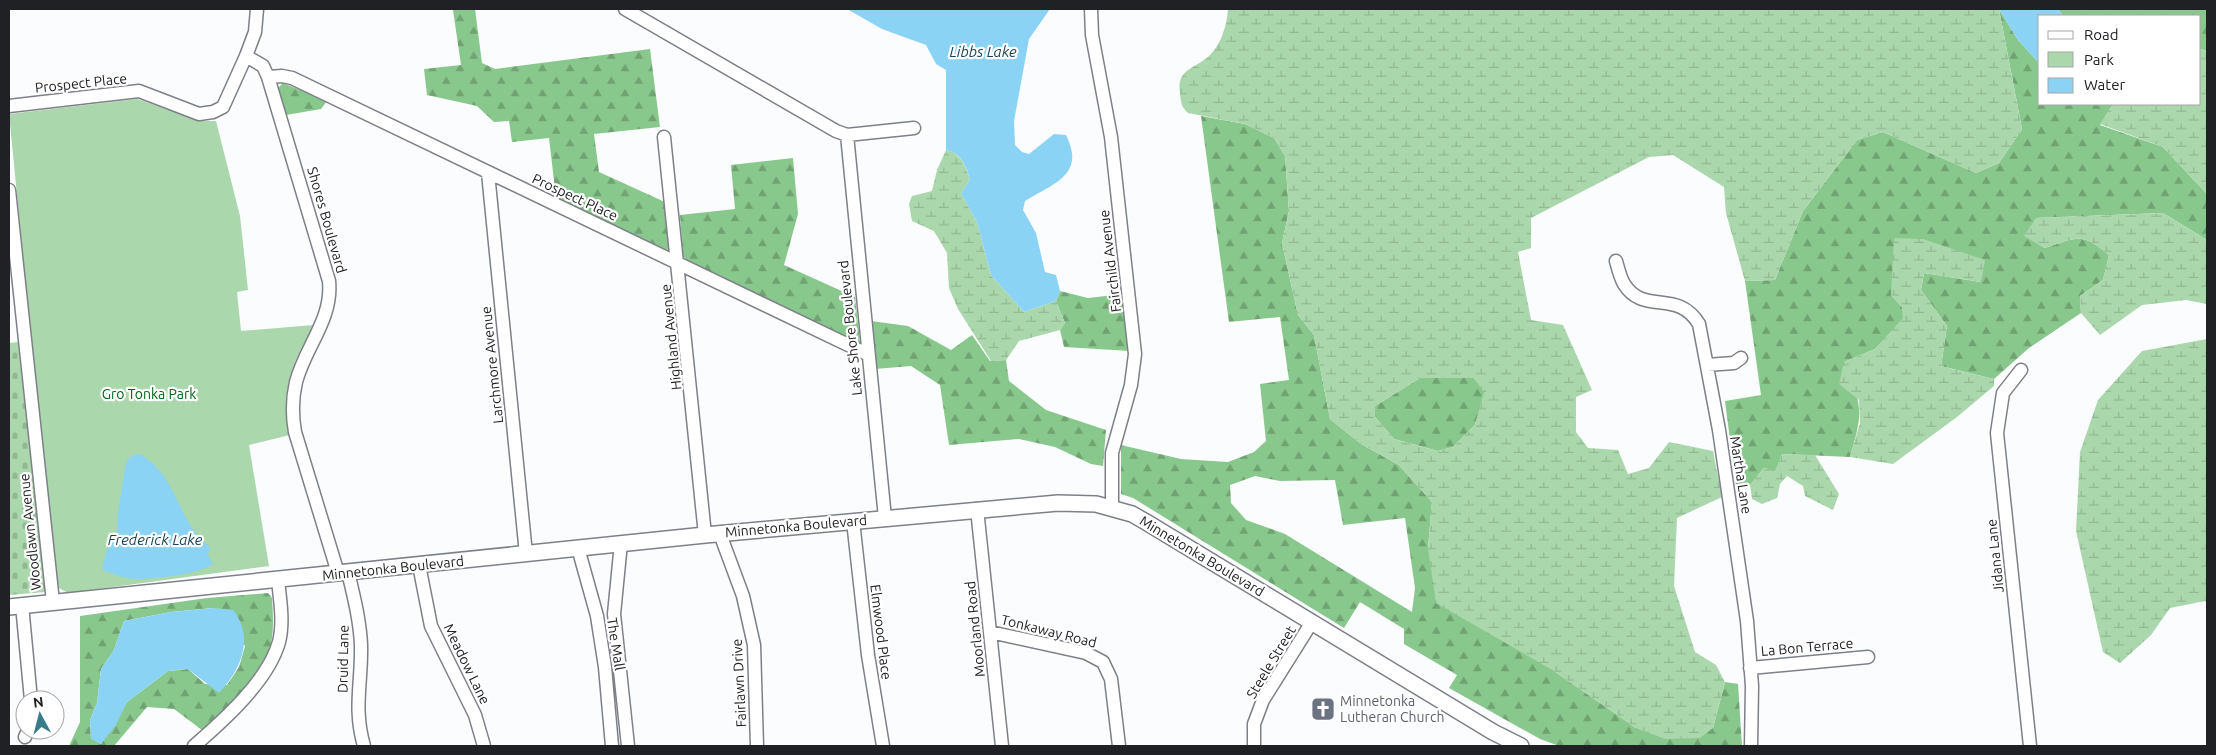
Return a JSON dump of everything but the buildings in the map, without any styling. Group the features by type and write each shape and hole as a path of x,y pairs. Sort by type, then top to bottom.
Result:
{"main road":[{"name":"Minnetonka Boulevard","path":"15,606 713,534 977,509 1080,502 1112,508 1146,522 1512,744"}],"street":[{"path":"246,56 255,32 257,9"},
{"path":"625,9 846,135 914,128"},
{"name":"Fairchild Avenue","path":"1090,9 1092,35 1111,137 1136,354 1131,385 1112,453 1112,508"},
{"name":"Shores Boulevard","path":"246,56 263,66 268,77 329,281 331,294 328,308 296,382 292,415 295,432 343,573"},
{"name":"Prospect Place","path":"9,106 139,91 199,114 213,112 223,107 246,56"},
{"name":"Prospect Place","path":"268,77 282,76 292,78 868,354"},
{"name":"Lake Shore Boulevard","path":"846,135 885,518"},
{"name":"Highland Avenue","path":"664,137 713,534"},
{"name":"Larchmore Avenue","path":"488,173 526,554"},
{"name":"Woodlawn Avenue","path":"9,190 53,602"},
{"name":"Martha Lane","path":"1616,261 1623,282 1635,295 1649,302 1673,303 1693,315 1699,324 1708,365 1747,620 1752,686 1751,746"},
{"path":"1708,365 1734,363 1742,358"},
{"name":"Jidana Lane","path":"2021,370 2003,393 1997,433 2030,746"},
{"name":"Moorland Road","path":"977,509 1002,746"},
{"name":"Elmwood Place","path":"853,521 868,655 883,746"},
{"name":"Fairlawn Drive","path":"713,534 743,596 754,645 758,746"},
{"name":"The Mall","path":"620,544 614,614 628,746"},
{"name":"The Mall","path":"578,548 597,616 605,668 612,746"},
{"name":"Meadow Lane","path":"420,565 432,626 475,715 484,746"},
{"name":"Druid Lane","path":"343,573 358,616 361,646 357,712 364,746"},
{"path":"194,746 234,709 274,654 281,628 278,580"},
{"path":"15,606 29,690"},
{"name":"Steele Street","path":"1254,746 1254,724 1263,700 1312,622"},
{"name":"Tonkaway Road","path":"990,632 1086,653 1103,662 1111,679 1119,746"},
{"name":"La Bon Terrace","path":"1750,668 1868,656"}],"green space":[{"path":"475,9 482,63 495,69 650,49 660,127 594,134 599,172 667,203 672,246 667,250 556,198 549,138 512,142 509,121 494,122 477,106 427,95 424,69 461,65 453,10"},
{"path":"1228,9 1999,9 2022,129 1999,163 1976,173 1883,132 1857,140 1803,211 1775,280 1745,281 1726,213 1724,187 1673,155 1649,157 1531,218 1531,248 1518,252 1531,320 1563,325 1592,390 1576,397 1576,432 1588,448 1618,450 1628,474 1649,468 1669,442 1713,451 1722,497 1677,518 1674,586 1695,652 1716,665 1725,682 1713,728 1700,738 1665,739 1636,728 1554,671 1436,603 1428,548 1432,502 1399,465 1361,444 1330,419 1314,335 1298,315 1282,243 1289,211 1285,156 1274,138 1245,124 1188,113 1182,104 1180,96 1181,78 1188,70 1205,60 1218,45 1225,27","holes":["1420,378 1474,378 1484,392 1475,425 1453,447 1438,451 1394,439 1375,417 1375,406"]},
{"path":"1999,9 2018,40 2038,62 2038,105 2112,105 2100,125 2163,147 2207,194 2207,240 2163,213 2036,218 2044,248 2072,239 2078,239 2092,242 2109,255 2103,280 2080,296 2081,313 2029,348 1994,379 1941,366 1947,326 1921,290 1924,273 1981,282 1923,239 1891,295 1902,307 1904,318 1875,349 1844,362 1855,389 1859,408 1858,429 1850,457 1782,454 1775,472 1764,468 1750,485 1736,486 1725,401 1761,395 1745,281 1775,280 1803,211 1857,140 1883,132 1976,173 1999,163 2022,129"},
{"path":"2058,9 2207,9 2207,51 2201,49 2201,15 2062,15"},
{"path":"2201,49 2207,51 2207,194 2163,147 2100,124 2112,105 2201,105"},
{"path":"283,83 327,101 321,109 286,115 278,88"},
{"name":"Gro Tonka Park","path":"137,99 201,121 216,121 240,216 248,290 237,292 241,331 314,325 290,377 287,402 290,435 249,445 269,566 68,593 59,588 55,577 9,114"},
{"path":"1201,116 1245,124 1274,138 1285,156 1289,211 1282,243 1298,315 1314,335 1330,419 1361,444 1399,465 1432,502 1428,548 1554,671 1636,728 1713,728 1725,682 1738,684 1742,746 1559,746 1540,739 1449,688 1457,675 1404,644 1404,629 1360,602 1344,628 1133,498 1121,494 1121,445 1181,459 1228,462 1254,452 1266,441 1260,384 1289,380 1280,317 1229,322","holes":["1255,476 1280,481 1335,480 1343,525 1405,518 1415,588 1412,612 1285,534 1246,520 1231,503 1230,485"]},
{"path":"946,150 960,157 967,170 970,180 961,193 977,222 991,275 1024,312 1056,301 1065,323 1060,330 1019,341 1006,360 991,361 958,309 949,288 947,253 934,231 912,221 909,204 912,196 932,191 937,170"},
{"path":"793,158 798,214 784,265 855,297 860,342 857,343 688,261 683,256 680,215 735,209 731,165"},
{"path":"2163,213 2207,240 2207,304 2186,300 2142,305 2100,335 2081,313 2080,296 2103,280 2109,255 2092,242 2085,240 2072,239 2044,248 2024,236 2036,218"},
{"path":"1894,238 1923,239 1985,260 1981,282 1924,273 1921,290 1947,326 1941,366 1994,379 1994,386 1957,417 1893,464 1850,457 1860,423 1859,400 1839,384 1844,362 1875,349 1903,318 1902,307 1891,295"},
{"path":"1060,291 1088,298 1123,294 1130,351 1064,347 1060,330 1065,323 1056,301"},
{"path":"871,321 908,326 951,350 972,335 990,361 1006,360 1009,381 1046,410 1106,430 1103,466 1091,464 1055,447 1019,439 949,445 940,385 911,366 875,369"},
{"path":"2207,339 2207,603 2205,601 2170,608 2151,635 2120,663 2103,652 2076,531 2080,452 2098,400 2142,351"},
{"path":"18,342 45,592 9,595 9,343"},
{"path":"1420,378 1474,378 1485,392 1475,425 1453,447 1438,451 1394,439 1375,417 1375,406"},
{"path":"1782,454 1815,455 1839,494 1833,510 1805,496 1803,486 1787,476 1780,484 1777,498 1762,504 1752,499 1750,485 1764,468 1775,471"},
{"path":"268,593 272,598 273,633 268,656 243,691 202,730 174,709 147,707 114,746 69,746 80,722 80,616 207,598","holes":["213,608 245,646 239,667 227,685 205,684 188,669 168,671 127,702 101,744 91,738 90,720 97,703 101,669 114,650 124,621 171,612"]}],"water":[{"name":"Libbs Lake","path":"847,9 1050,9 1029,39 1014,121 1015,145 1022,152 1029,154 1054,134 1066,135 1071,149 1072,160 1064,176 1056,183 1025,201 1023,210 1036,233 1045,272 1056,275 1060,291 1056,301 1024,312 991,275 977,222 961,193 970,180 967,170 960,157 946,150 946,70 936,64 926,45 882,29"},
{"path":"1999,9 2058,9 2062,15 2038,15 2038,62 2018,40"},
{"name":"Frederick Lake","path":"140,454 163,475 190,525 210,547 208,555 213,564 207,568 188,573 144,579 127,578 102,570 107,549 117,532 118,512 126,462 133,455"},
{"path":"213,608 233,610 240,620 244,642 239,664 234,674 219,693 188,669 168,671 127,702 116,725 101,744 91,739 90,720 97,703 101,669 114,650 124,621 171,612"}],"place":[{"name":"Minnetonka Lutheran Church","path":"1323,709"}]}
